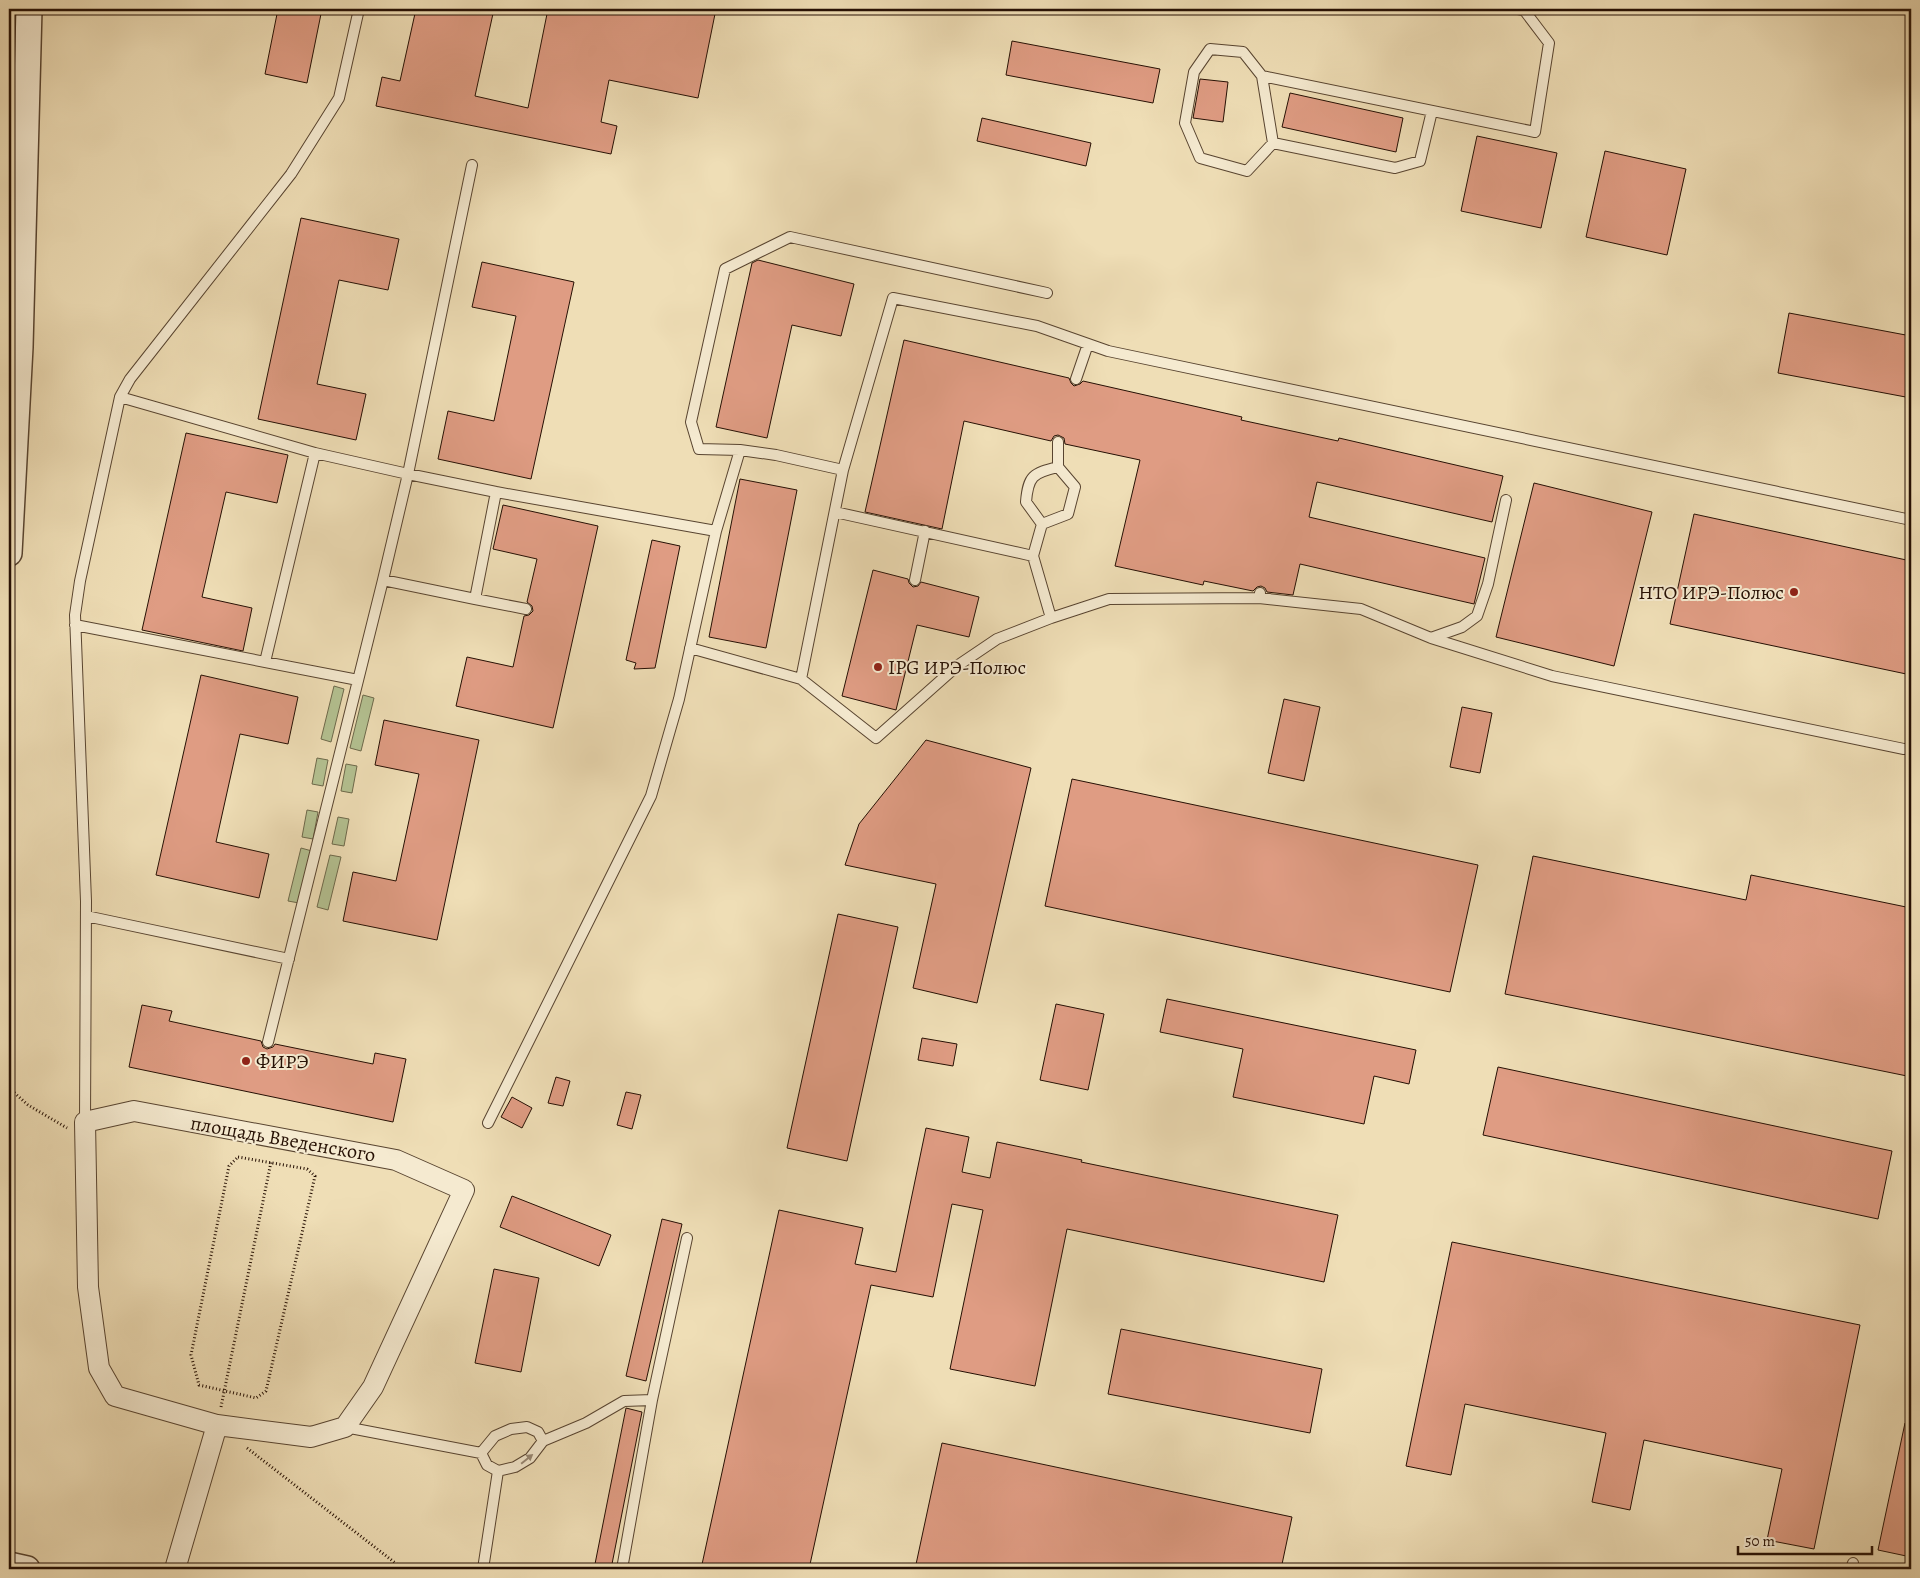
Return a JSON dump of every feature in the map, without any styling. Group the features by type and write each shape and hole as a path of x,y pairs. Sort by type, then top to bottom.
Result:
{"street":[{"path":"9,553 13,380 29,9"},
{"name":"площадь Введенского","path":"85,1122 134,1111 396,1160 464,1190 373,1387 345,1427"},
{"path":"85,1122 88,1286 99,1368 116,1396 217,1425 311,1437 345,1427"},
{"path":"175,1569 217,1425"},
{"path":"9,1564 27,1569"}],"lane":[{"path":"85,1122 86,916 75,615 80,581 120,398 130,379 291,174 338,98 360,9"},
{"path":"1262,76 1535,132 1549,42 1524,10 1518,9"},
{"path":"1210,49 1242,52 1262,76 1273,143 1247,171 1200,158 1185,123 1194,72 1210,49"},
{"path":"1273,143 1395,168 1420,161 1432,111"},
{"path":"268,1042 408,474 472,165"},
{"path":"843,470 776,455 740,450 700,449 691,422 725,269 790,237 1047,292"},
{"path":"802,679 843,470 893,298 1037,326 1108,351 1911,520"},
{"path":"1076,379 1088,344"},
{"path":"120,398 314,453 408,474 496,492 716,531"},
{"path":"1042,524 1068,514 1075,487 1058,467 1058,442"},
{"path":"488,1123 651,796 679,699 716,531 740,450"},
{"path":"265,662 314,453"},
{"path":"1042,524 1026,502 1027,486 1038,472 1058,467"},
{"path":"475,600 496,492"},
{"path":"1431,638 1462,627 1477,616 1488,584 1506,500"},
{"path":"835,512 1033,556"},
{"path":"1042,524 1033,556 1051,618"},
{"path":"915,580 925,531"},
{"path":"383,580 526,609"},
{"path":"690,648 802,679 876,738 957,666 997,639 1051,618 1109,599 1259,596 1361,609 1431,638 1552,676 1904,749"},
{"path":"75,625 358,680"},
{"path":"86,916 288,959"},
{"path":"622,1569 652,1400 687,1238"},
{"path":"481,1453 487,1466 498,1471 515,1467 530,1458 543,1441 586,1423 624,1401 652,1400"},
{"path":"345,1427 481,1453"},
{"path":"481,1453 495,1436 511,1429 527,1427 538,1432 543,1441"},
{"path":"483,1569 498,1471"}],"path":[{"path":"9,1088 28,1105 71,1130 85,1122"},
{"path":"238,1157 271,1162 307,1168 315,1176 266,1391 256,1398 199,1385 191,1355 229,1166 238,1157"},
{"path":"271,1162 217,1425 403,1569"}],"green space":[{"path":"334,686 344,689 331,742 321,739"},
{"path":"363,695 374,698 361,751 350,748"},
{"path":"317,758 328,760 323,786 312,784"},
{"path":"346,764 357,766 352,793 341,791"},
{"path":"307,810 318,812 313,839 302,837"},
{"path":"338,817 349,819 344,846 332,844"},
{"path":"301,848 312,851 299,903 288,901"},
{"path":"330,855 341,857 328,910 317,907"}],"building":[{"path":"278,9 322,9 307,83 265,74"},
{"path":"416,9 494,9 475,96 528,108 548,9 716,9 698,98 609,80 601,122 617,126 611,154 376,106 382,77 400,81"},
{"path":"1012,41 1160,69 1153,103 1006,75"},
{"path":"1200,79 1228,82 1223,122 1193,118"},
{"path":"1290,93 1403,118 1396,152 1282,127"},
{"path":"982,118 1091,143 1086,166 977,141"},
{"path":"1477,136 1557,153 1541,228 1461,211"},
{"path":"1605,151 1686,169 1667,255 1586,237"},
{"path":"301,218 399,239 388,290 339,280 317,384 366,394 356,440 258,419"},
{"path":"758,260 854,284 841,336 792,325 767,438 716,427 752,263"},
{"path":"482,262 574,282 531,479 438,459 448,411 494,421 516,316 472,307"},
{"path":"1789,313 1911,336 1911,398 1778,373"},
{"path":"904,340 1069,378 1074,386 1083,381 1242,417 1241,420 1338,441 1339,438 1503,476 1492,522 1317,482 1309,517 1485,558 1474,604 1300,564 1293,595 1267,592 1261,586 1253,591 1204,581 1203,585 1115,566 1140,460 1065,444 1064,438 1058,435 1054,436 1051,441 964,421 942,529 865,512"},
{"path":"186,433 288,455 277,503 226,492 202,597 252,608 243,651 142,630"},
{"path":"740,479 797,490 766,648 709,637"},
{"path":"1534,483 1652,512 1614,666 1496,637"},
{"path":"503,505 598,526 553,728 456,706 467,657 513,667 524,616 529,615 533,611 532,606 527,602 537,559 493,549"},
{"name":"НТО ИРЭ-Полюс","path":"1694,514 1911,561 1911,675 1670,624"},
{"path":"652,540 680,546 655,668 634,669 636,663 626,660"},
{"name":"IPG ИРЭ-Полюс","path":"873,570 908,579 913,587 918,586 921,582 979,597 969,637 917,625 896,710 842,696"},
{"path":"201,675 298,697 288,744 240,734 216,842 269,854 259,898 156,875"},
{"path":"1284,699 1320,707 1304,781 1268,773"},
{"path":"1462,707 1492,713 1480,773 1450,767"},
{"path":"384,720 479,740 437,940 343,921 353,872 396,881 419,774 375,765"},
{"path":"926,740 1031,768 977,1003 913,988 936,884 845,865 859,824"},
{"path":"1072,779 1478,865 1450,992 1045,906"},
{"path":"1533,856 1746,900 1751,875 1911,908 1911,1057 1907,1076 1505,994"},
{"path":"838,914 898,927 847,1161 787,1148"},
{"path":"1167,999 1416,1050 1409,1084 1374,1076 1364,1124 1233,1097 1243,1049 1160,1032"},
{"path":"1056,1004 1104,1014 1088,1090 1040,1080"},
{"name":"ФИРЭ","path":"142,1005 172,1011 169,1021 261,1041 263,1047 267,1049 275,1044 373,1064 375,1053 406,1059 393,1122 129,1067"},
{"path":"922,1038 957,1044 953,1066 918,1060"},
{"path":"1498,1067 1892,1151 1878,1219 1483,1135"},
{"path":"556,1077 570,1081 563,1106 548,1103"},
{"path":"626,1092 641,1095 632,1129 617,1125"},
{"path":"512,1097 532,1108 522,1128 501,1117"},
{"path":"926,1128 969,1137 962,1172 990,1178 997,1142 1082,1160 1081,1162 1338,1215 1324,1282 1067,1229 1035,1386 950,1369 983,1210 952,1204 933,1297 871,1285 809,1569 701,1569 779,1210 863,1228 855,1264 896,1272"},
{"path":"512,1196 611,1235 599,1266 500,1227"},
{"path":"662,1219 682,1224 646,1381 626,1376"},
{"path":"1452,1242 1860,1325 1814,1549 1767,1540 1782,1469 1644,1440 1630,1510 1592,1502 1606,1433 1465,1404 1451,1475 1406,1466"},
{"path":"494,1269 539,1278 521,1372 475,1363"},
{"path":"1121,1329 1322,1369 1310,1433 1108,1394"},
{"path":"626,1408 642,1412 611,1569 594,1569"},
{"path":"1905,1423 1911,1424 1911,1557 1878,1550"},
{"path":"942,1443 1292,1517 1281,1569 915,1569"}],"place":[{"name":"НТО ИРЭ-Полюс","path":"1794,592"},
{"name":"IPG ИРЭ-Полюс","path":"878,667"},
{"name":"ФИРЭ","path":"246,1061"}]}
